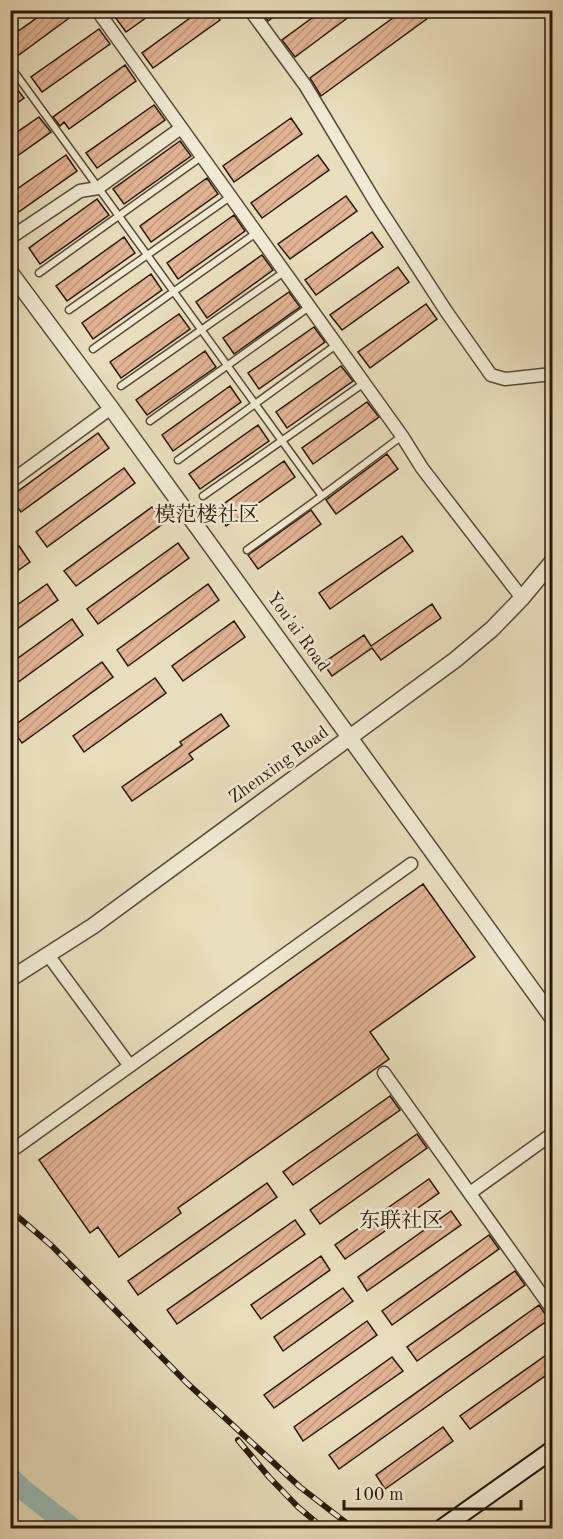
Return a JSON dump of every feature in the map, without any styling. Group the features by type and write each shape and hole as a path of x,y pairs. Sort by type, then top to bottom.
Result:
{"main road":[{"path":"442,1528 552,1450"}],"street":[{"path":"97,10 402,436 422,468 522,597"},
{"path":"250,10 305,85 376,203 446,311 491,375 505,380 552,375"},
{"path":"10,238 80,191 98,188 181,129"},
{"name":"You'ai Road","path":"10,272 552,1017"},
{"path":"10,482 111,408"},
{"name":"Zhenxing Road","path":"10,979 93,926 455,660 492,629 552,562"},
{"path":"10,1152 411,864"},
{"path":"48,955 130,1066"},
{"path":"384,1073 552,1309"},
{"path":"470,1193 552,1134"}],"lane":[{"path":"10,66 322,496"},
{"path":"39,273 201,157"},
{"path":"69,310 230,197"},
{"path":"93,350 256,233"},
{"path":"121,386 284,272"},
{"path":"150,421 309,307"},
{"path":"178,460 336,345"},
{"path":"203,496 364,383"},
{"path":"247,550 402,436"}],"building":[{"path":"48,10 80,10 16,57 10,50 10,37"},
{"path":"124,10 157,10 126,32 115,17"},
{"path":"201,10 214,10 220,20 153,68 142,53"},
{"path":"261,10 283,10 268,21"},
{"path":"323,10 358,10 295,57 282,40"},
{"path":"404,10 439,10 321,96 310,78"},
{"path":"99,29 110,44 42,92 31,77"},
{"path":"125,65 136,81 69,129 64,122 60,126 53,117"},
{"path":"10,80 24,98 10,108"},
{"path":"154,105 165,120 97,168 86,153"},
{"path":"39,117 51,132 10,161 10,137"},
{"path":"291,118 302,134 234,182 223,166"},
{"path":"180,141 191,156 124,204 113,189"},
{"path":"66,155 77,171 10,218 10,194"},
{"path":"318,155 329,170 262,218 251,203"},
{"path":"207,178 218,194 151,242 140,226"},
{"path":"346,196 357,211 290,259 278,244"},
{"path":"97,199 109,215 40,264 29,248"},
{"path":"234,215 245,231 178,279 167,263"},
{"path":"372,232 383,247 316,295 305,280"},
{"path":"124,237 135,253 67,301 56,286"},
{"path":"262,255 273,270 207,318 196,302"},
{"path":"398,267 409,282 342,330 330,315"},
{"path":"151,274 162,290 93,339 82,323"},
{"path":"289,292 300,307 234,354 223,338"},
{"path":"426,304 437,319 370,368 358,352"},
{"path":"179,314 190,329 121,378 110,362"},
{"path":"314,327 325,342 259,389 248,373"},
{"path":"205,351 216,367 147,415 136,400"},
{"path":"341,366 353,381 287,428 276,412"},
{"path":"230,386 241,402 173,451 162,435"},
{"path":"367,402 379,417 313,464 302,448"},
{"path":"258,425 269,441 200,489 189,474"},
{"path":"98,433 109,448 21,512 10,497"},
{"path":"387,454 398,469 336,514 326,500"},
{"path":"284,461 295,477 226,526 215,510"},
{"path":"124,468 135,483 47,547 36,532"},
{"path":"152,507 164,523 76,586 64,571"},
{"path":"311,510 321,524 258,569 248,555"},
{"path":"402,536 413,551 330,609 319,593"},
{"path":"178,543 189,558 98,624 87,609"},
{"path":"19,546 30,562 10,576 10,552"},
{"path":"47,584 58,600 10,634 10,610"},
{"path":"208,584 219,600 128,666 117,650"},
{"path":"432,604 441,618 381,660 372,648 332,676 323,663 364,635 371,646"},
{"path":"72,619 83,635 10,688 10,664"},
{"path":"234,621 245,637 183,681 172,666"},
{"path":"102,662 113,677 22,743 11,728"},
{"path":"155,678 166,693 84,752 73,736"},
{"path":"221,714 229,726 189,754 193,759 132,801 122,787 182,745 180,742"},
{"path":"423,884 475,957 370,1032 389,1059 178,1208 181,1213 119,1257 98,1227 90,1233 39,1160"},
{"path":"390,1096 400,1110 293,1185 283,1172"},
{"path":"417,1134 427,1148 320,1224 310,1210"},
{"path":"429,1179 439,1193 345,1259 335,1245"},
{"path":"267,1183 277,1197 138,1295 128,1281"},
{"path":"451,1211 461,1225 367,1291 358,1277"},
{"path":"295,1220 305,1234 177,1324 167,1310"},
{"path":"489,1235 499,1249 392,1325 382,1311"},
{"path":"321,1256 330,1270 261,1319 251,1305"},
{"path":"515,1271 525,1285 417,1361 407,1347"},
{"path":"343,1288 353,1301 283,1351 274,1337"},
{"path":"539,1305 551,1318 339,1469 329,1455"},
{"path":"367,1321 377,1335 274,1408 264,1395"},
{"path":"549,1353 552,1358 552,1371 470,1429 460,1416"},
{"path":"392,1357 403,1371 303,1441 294,1427"},
{"path":"443,1427 453,1441 385,1489 376,1475"}],"waterway":[{"path":"10,1477 72,1528"}],"railway":[{"path":"10,1210 52,1246 187,1383 300,1487 353,1528"},
{"path":"238,1440 269,1477 298,1507 323,1528"}],"district":[{"name":"模范楼社区","path":"207,515"},
{"name":"东联社区","path":"401,1221"}]}
